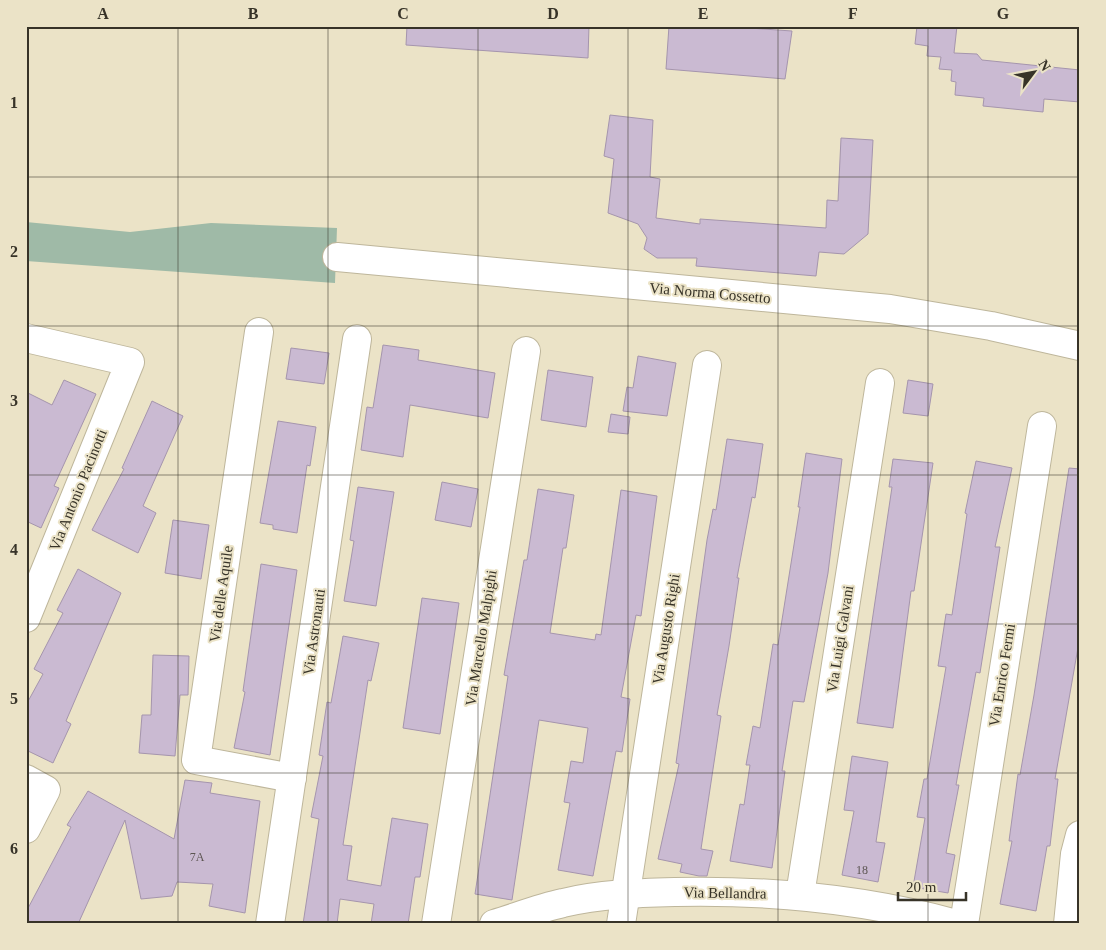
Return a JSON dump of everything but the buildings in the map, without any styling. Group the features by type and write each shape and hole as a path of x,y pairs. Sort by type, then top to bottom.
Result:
{"street":[{"name":"Via Norma Cossetto","path":"337,257 890,309 991,326 1080,346"},
{"name":"Via delle Aquile","path":"259,332 196,760 292,778"},
{"name":"Via Antonio Pacinotti","path":"26,338 130,362 26,618"},
{"name":"Via Astronauti","path":"270,924 358,339"},
{"name":"Via Marcello Malpighi","path":"436,924 526,352"},
{"name":"Via Augusto Righi","path":"621,924 707,365"},
{"name":"Via Luigi Galvani","path":"800,895 880,383"},
{"name":"Via Enrico Fermi","path":"964,924 1042,426"},
{"path":"26,829 36,785"},
{"path":"1068,924 1075,854 1080,835"},
{"name":"Via Bellandra","path":"494,924 563,903 625,893 711,891 800,895 910,911 956,924"}],"green space":[{"path":"26,222 130,232 211,223 337,228 335,283 26,261"}]}
